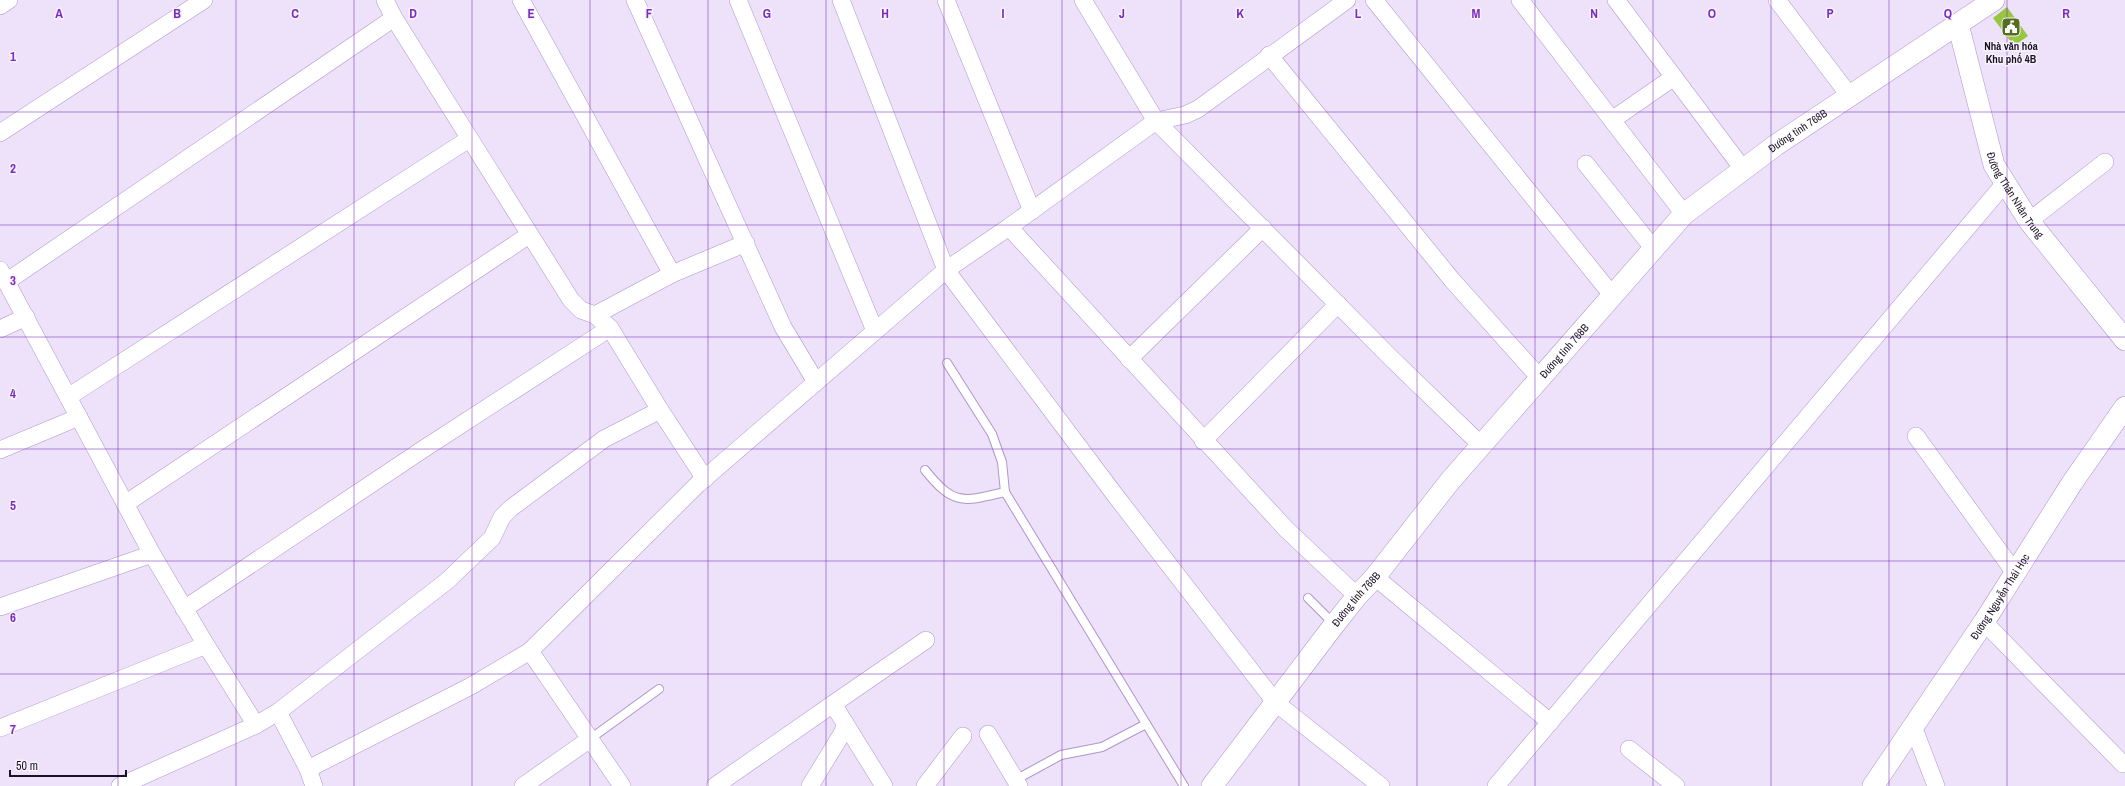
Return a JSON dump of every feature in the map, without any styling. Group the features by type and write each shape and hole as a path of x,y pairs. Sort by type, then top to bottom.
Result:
{"street":[{"path":"0,6 9,0"},
{"path":"0,133 204,0"},
{"path":"384,0 469,139 571,300 581,310 595,316 610,328 660,410 705,478"},
{"path":"521,0 672,274"},
{"path":"635,0 783,326 816,382"},
{"path":"738,0 875,331"},
{"path":"841,0 946,270 1115,496 1276,703 1381,786"},
{"path":"946,0 1032,211"},
{"path":"1083,0 1156,121 1480,444"},
{"path":"1374,0 1612,295"},
{"path":"1520,0 1684,214"},
{"path":"1616,0 1743,169"},
{"path":"1777,0 1850,95"},
{"name":"Đường tỉnh 768B","path":"1212,786 1334,625 1357,596 1375,577 1480,444 1684,214 1743,169 1850,95 1994,0"},
{"path":"308,769 471,686 530,651 705,478 946,270 1032,211 1156,121 1185,115 1198,108 1344,1"},
{"path":"256,725 206,646 152,554 3,276 394,18"},
{"name":"Đường Thân Nhân Trung","path":"1958,24 1994,165 2030,220 2125,340"},
{"path":"1269,55 1452,280 1540,378"},
{"path":"1612,120 1674,77"},
{"path":"68,397 469,139"},
{"path":"2030,220 2105,162"},
{"path":"1586,164 1653,248"},
{"path":"1496,786 2005,183"},
{"path":"1009,227 1203,441 1286,529 1357,596"},
{"path":"1129,359 1263,228"},
{"path":"125,504 529,235"},
{"path":"595,316 672,274 746,243"},
{"path":"1203,441 1338,304"},
{"path":"0,329 26,317"},
{"path":"184,609 425,448 610,328"},
{"name":"Đường Nguyễn Thái Học","path":"1874,786 1984,622 2072,483 2125,407"},
{"path":"120,786 256,725 278,712 448,581 492,538 502,517 511,508 604,439 660,410"},
{"path":"0,450 79,418"},
{"path":"1916,436 2015,573"},
{"path":"0,607 152,554"},
{"path":"1375,577 1550,722"},
{"path":"1984,622 2123,764"},
{"path":"715,786 926,640"},
{"path":"0,728 206,646"},
{"path":"530,651 622,786"},
{"path":"833,704 884,786"},
{"path":"278,712 308,769 314,786"},
{"path":"810,786 843,732 845,723"},
{"path":"1913,726 1936,786"},
{"path":"988,734 1017,783"},
{"path":"925,786 962,736"},
{"path":"523,786 590,739"},
{"path":"1629,748 1676,786"}],"lane":[{"path":"947,363 992,434 1002,462 1005,492 1184,786"},
{"path":"925,470 936,483 956,499 975,499 1005,492"},
{"path":"1308,598 1334,625"},
{"path":"590,739 659,689"},
{"path":"1017,783 1061,756 1102,747 1146,724"}],"building":[{"name":"Nhà văn hóa Khu phố 4B","path":"2007,7 2028,36 2014,46 1993,18"}],"place":[{"name":"Nhà văn hóa Khu phố 4B","path":"2011,27"}]}
